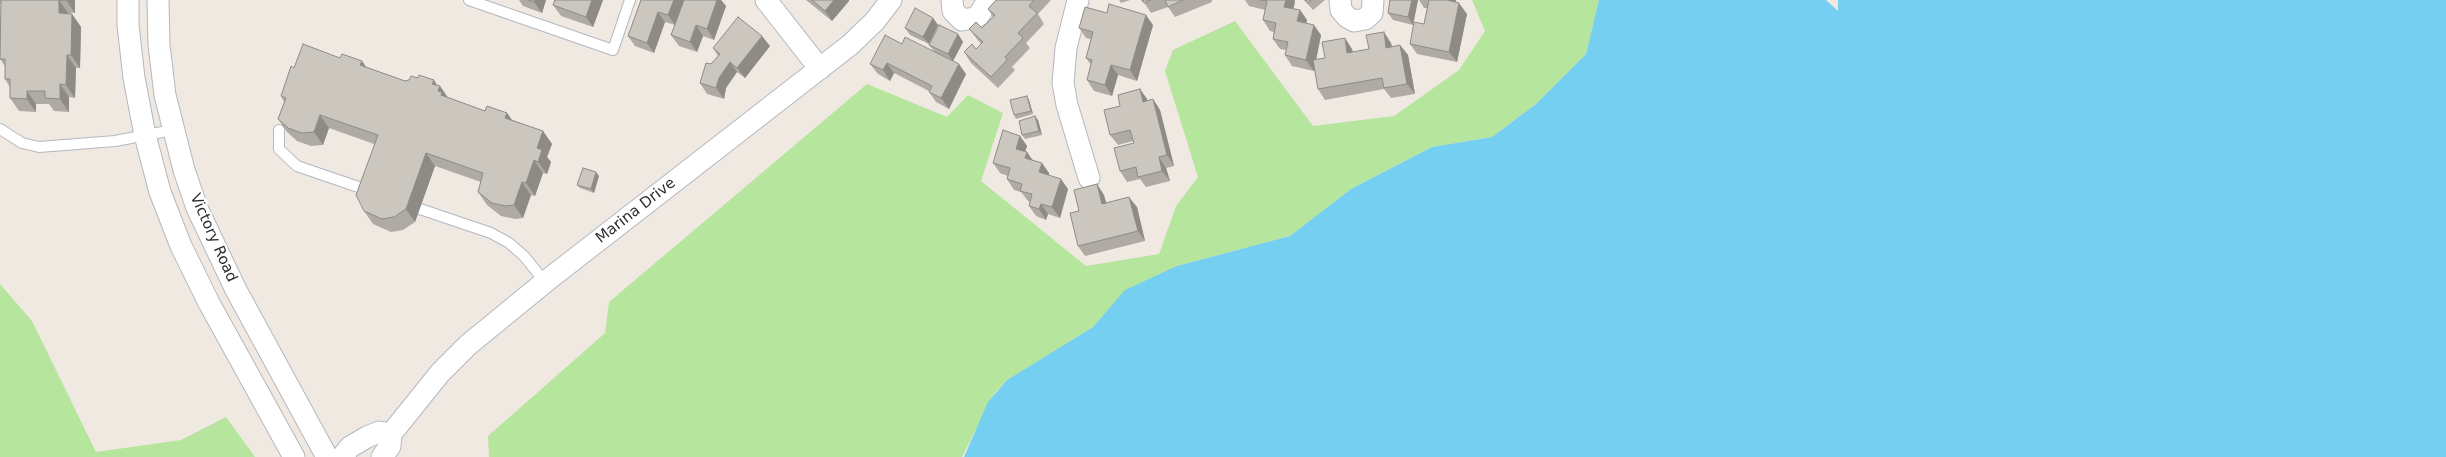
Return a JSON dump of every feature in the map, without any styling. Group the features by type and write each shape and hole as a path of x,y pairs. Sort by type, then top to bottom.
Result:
{"street":[{"name":"Victory Road","path":"128,0 130,52 145,135 160,192 190,266 294,457"},
{"name":"Victory Road","path":"158,0 162,68 173,130 184,170 208,235 327,457"},
{"path":"766,0 820,69"},
{"name":"Marina Drive","path":"382,457 390,446 392,434 453,359 485,330 850,45 875,20 891,0"},
{"path":"952,0 953,10 962,20 979,15 988,0"},
{"path":"1078,0 1066,48 1063,83 1067,105 1089,178"},
{"path":"1340,0 1341,10 1354,21 1365,19 1372,13 1373,0"},
{"path":"342,457 350,447 366,437 378,432 392,434"}],"lane":[{"path":"468,0 613,50 630,0"},
{"path":"0,129 22,143 39,147 115,141 173,130"},
{"path":"279,130 279,149 297,166 370,191"},
{"path":"420,209 491,233 509,243 524,256 545,282"}],"green space":[{"path":"1472,0 1599,0 1586,54 1536,104 1492,137 1432,147 1351,189 1290,236 1177,266 1108,310 1093,327 1007,380 994,394 962,457 489,457 488,436 605,333 609,302 867,84 947,117 968,95 1003,113 981,181 1086,266 1159,254 1176,206 1198,177 1165,71 1173,50 1235,21 1313,126 1394,116 1459,70 1485,31"},
{"path":"0,284 32,321 96,452 181,440 226,417 255,457 0,457"}],"water":[{"path":"1599,0 1826,0 1838,11 1838,0 2446,0 2446,457 964,457 988,402 1007,380 1093,327 1125,290 1177,266 1290,236 1351,189 1432,147 1492,137 1536,104 1586,54"}],"building":[{"path":"1,0 59,0 59,13 72,14 71,55 67,55 66,85 60,84 60,99 45,98 45,91 27,91 27,99 10,98 10,79 5,79 5,59 0,59"},
{"path":"555,0 592,0 586,17 553,5"},
{"path":"641,0 674,0 668,15 658,12 647,43 628,36"},
{"path":"684,0 717,0 707,29 696,25 690,42 671,35"},
{"path":"812,0 834,0 825,11"},
{"path":"996,0 1034,0 1029,6 1037,13 1018,33 1023,38 1005,57 1007,60 991,77 964,52 972,44 976,49 983,42 969,29 976,22 982,28 995,15 988,9"},
{"path":"1165,0 1183,0 1168,7"},
{"path":"1261,0 1286,0 1284,7 1300,10 1297,21 1314,25 1306,60 1285,55 1288,42 1273,39 1276,23 1263,20 1267,1"},
{"path":"1390,0 1412,0 1408,17 1388,13"},
{"path":"1429,0 1447,0 1459,3 1449,52 1410,44 1414,22 1424,24"},
{"path":"1109,4 1146,15 1130,70 1111,65 1105,85 1087,80 1092,60 1086,58 1093,32 1079,28 1085,7 1107,13"},
{"path":"915,8 933,18 923,37 905,28"},
{"path":"738,17 762,36 737,68 730,62 719,78 716,88 700,83 706,63 711,64 720,54 713,48"},
{"path":"939,25 958,34 948,54 929,45"},
{"path":"1384,32 1386,48 1400,45 1407,84 1384,88 1382,78 1318,89 1313,60 1325,58 1322,42 1345,38 1347,53 1369,49 1366,35"},
{"path":"885,35 902,44 905,37 959,64 941,98 929,92 932,86 887,63 883,70 870,64"},
{"path":"303,44 340,58 342,54 362,61 360,65 405,81 409,80 411,76 418,78 419,75 434,80 432,84 440,86 438,91 442,92 441,95 485,111 487,106 507,113 505,118 543,131 537,148 542,150 538,162 534,160 526,183 522,182 514,205 506,206 492,203 478,192 483,173 426,153 406,209 394,217 382,219 364,211 356,195 378,135 320,115 314,132 302,133 288,128 278,119 286,98 281,96 291,66 294,68"},
{"path":"1140,89 1143,102 1153,99 1167,155 1159,157 1162,171 1138,177 1136,167 1120,171 1114,148 1134,143 1130,130 1110,135 1104,110 1120,106 1118,95"},
{"path":"1027,96 1031,111 1014,115 1010,100"},
{"path":"1035,116 1039,131 1022,135 1019,121"},
{"path":"1003,130 1020,136 1016,149 1027,152 1025,158 1042,163 1039,172 1061,179 1052,207 1041,204 1039,209 1029,206 1032,194 1020,191 1022,184 1007,179 1010,168 993,163"},
{"path":"583,168 596,172 591,189 577,185"},
{"path":"1097,184 1102,204 1129,197 1138,231 1078,246 1070,213 1079,211 1074,190"}]}
